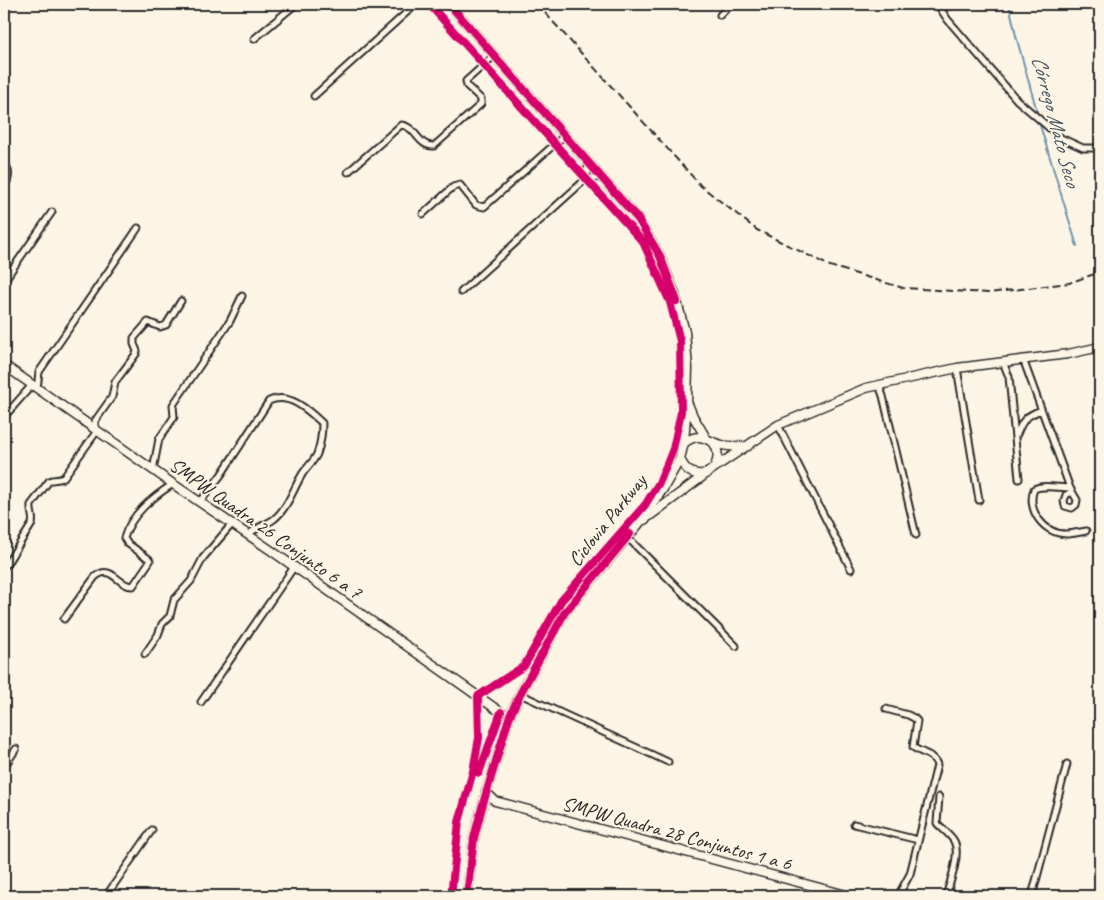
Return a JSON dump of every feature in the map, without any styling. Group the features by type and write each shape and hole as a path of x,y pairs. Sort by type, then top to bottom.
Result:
{"street":[{"path":"254,39 296,4"},
{"path":"314,96 416,4"},
{"path":"448,4 566,135 638,219 660,256 675,294 685,332 688,368 684,443 680,459 638,525 565,612 509,718 474,838 467,896"},
{"path":"720,14 732,4"},
{"path":"937,4 948,20 1017,100 1062,138 1083,148 1100,148"},
{"path":"941,4 959,4"},
{"path":"348,172 401,125 409,127 424,144 434,146 481,104 481,99 467,86 466,81 495,55"},
{"path":"423,214 457,185 460,185 476,205 484,207 566,135"},
{"path":"461,292 587,178 588,161"},
{"path":"4,162 9,173 9,179 4,187"},
{"path":"587,178 603,179"},
{"path":"4,281 52,212"},
{"path":"4,417 35,387 39,372 138,228"},
{"path":"153,470 159,439 174,417 173,405 230,321 242,296"},
{"path":"6,565 32,524 31,505 49,481 64,478 112,397 115,382 136,354 134,338 148,322 160,327 166,325 181,301"},
{"path":"638,525 714,468 778,425 866,388 957,368 1068,354 1100,347"},
{"path":"1023,359 1071,490 1040,486 1034,489 1031,496 1034,512 1046,528 1055,532 1066,534 1086,531"},
{"path":"1003,362 1009,377 1019,479"},
{"name":"SMPW Quadra 26 Conjunto 6 a 7","path":"4,365 94,426 153,470 509,718"},
{"path":"957,368 979,500"},
{"path":"879,385 916,535"},
{"path":"200,502 221,475 269,401 276,398 286,398 308,410 322,423 322,440 316,456 278,515 255,528 248,535"},
{"path":"687,402 693,416 717,448 718,455 714,468"},
{"path":"1016,436 1022,421 1029,414 1041,410"},
{"path":"778,425 851,569"},
{"path":"684,443 690,438 698,436 724,446 748,446"},
{"path":"680,459 683,467 690,473 698,475 707,473"},
{"path":"64,619 100,573 108,572 129,586 133,586 150,562 149,558 127,543 124,538 125,535 150,499 173,484"},
{"path":"145,654 158,635 162,624 170,616 174,600 191,581 203,558 232,524"},
{"path":"627,537 736,646"},
{"path":"201,702 294,568"},
{"path":"520,694 668,762"},
{"path":"886,709 914,718 917,721 913,746 936,760 908,878 898,896"},
{"path":"4,767 16,749"},
{"path":"1032,896 1067,764"},
{"path":"482,807 495,801 486,792"},
{"path":"939,797 937,823 954,842 957,851 946,896"},
{"name":"SMPW Quadra 28 Conjuntos 1 a 6","path":"495,801 850,896"},
{"path":"854,824 918,840"},
{"path":"106,896 152,830"}],"waterway":[{"name":"Córrego Mato Seco","path":"1009,4 1038,115"},
{"name":"Córrego Mato Seco","path":"1039,122 1077,246"}],"railway":[{"path":"537,4 701,186 757,230 830,266 903,288 988,293 1069,283 1100,272"}],"cycle path":[{"name":"Ciclovia Parkway","path":"429,4 643,242 670,302 680,341 681,412 673,449 660,481 645,505 561,601 524,666 478,696 479,738 473,771 459,822 451,896"},
{"path":"449,4 638,219 660,256 677,301"},
{"path":"467,896 474,838 509,718 565,612 630,534"},
{"path":"479,773 501,712"}]}
